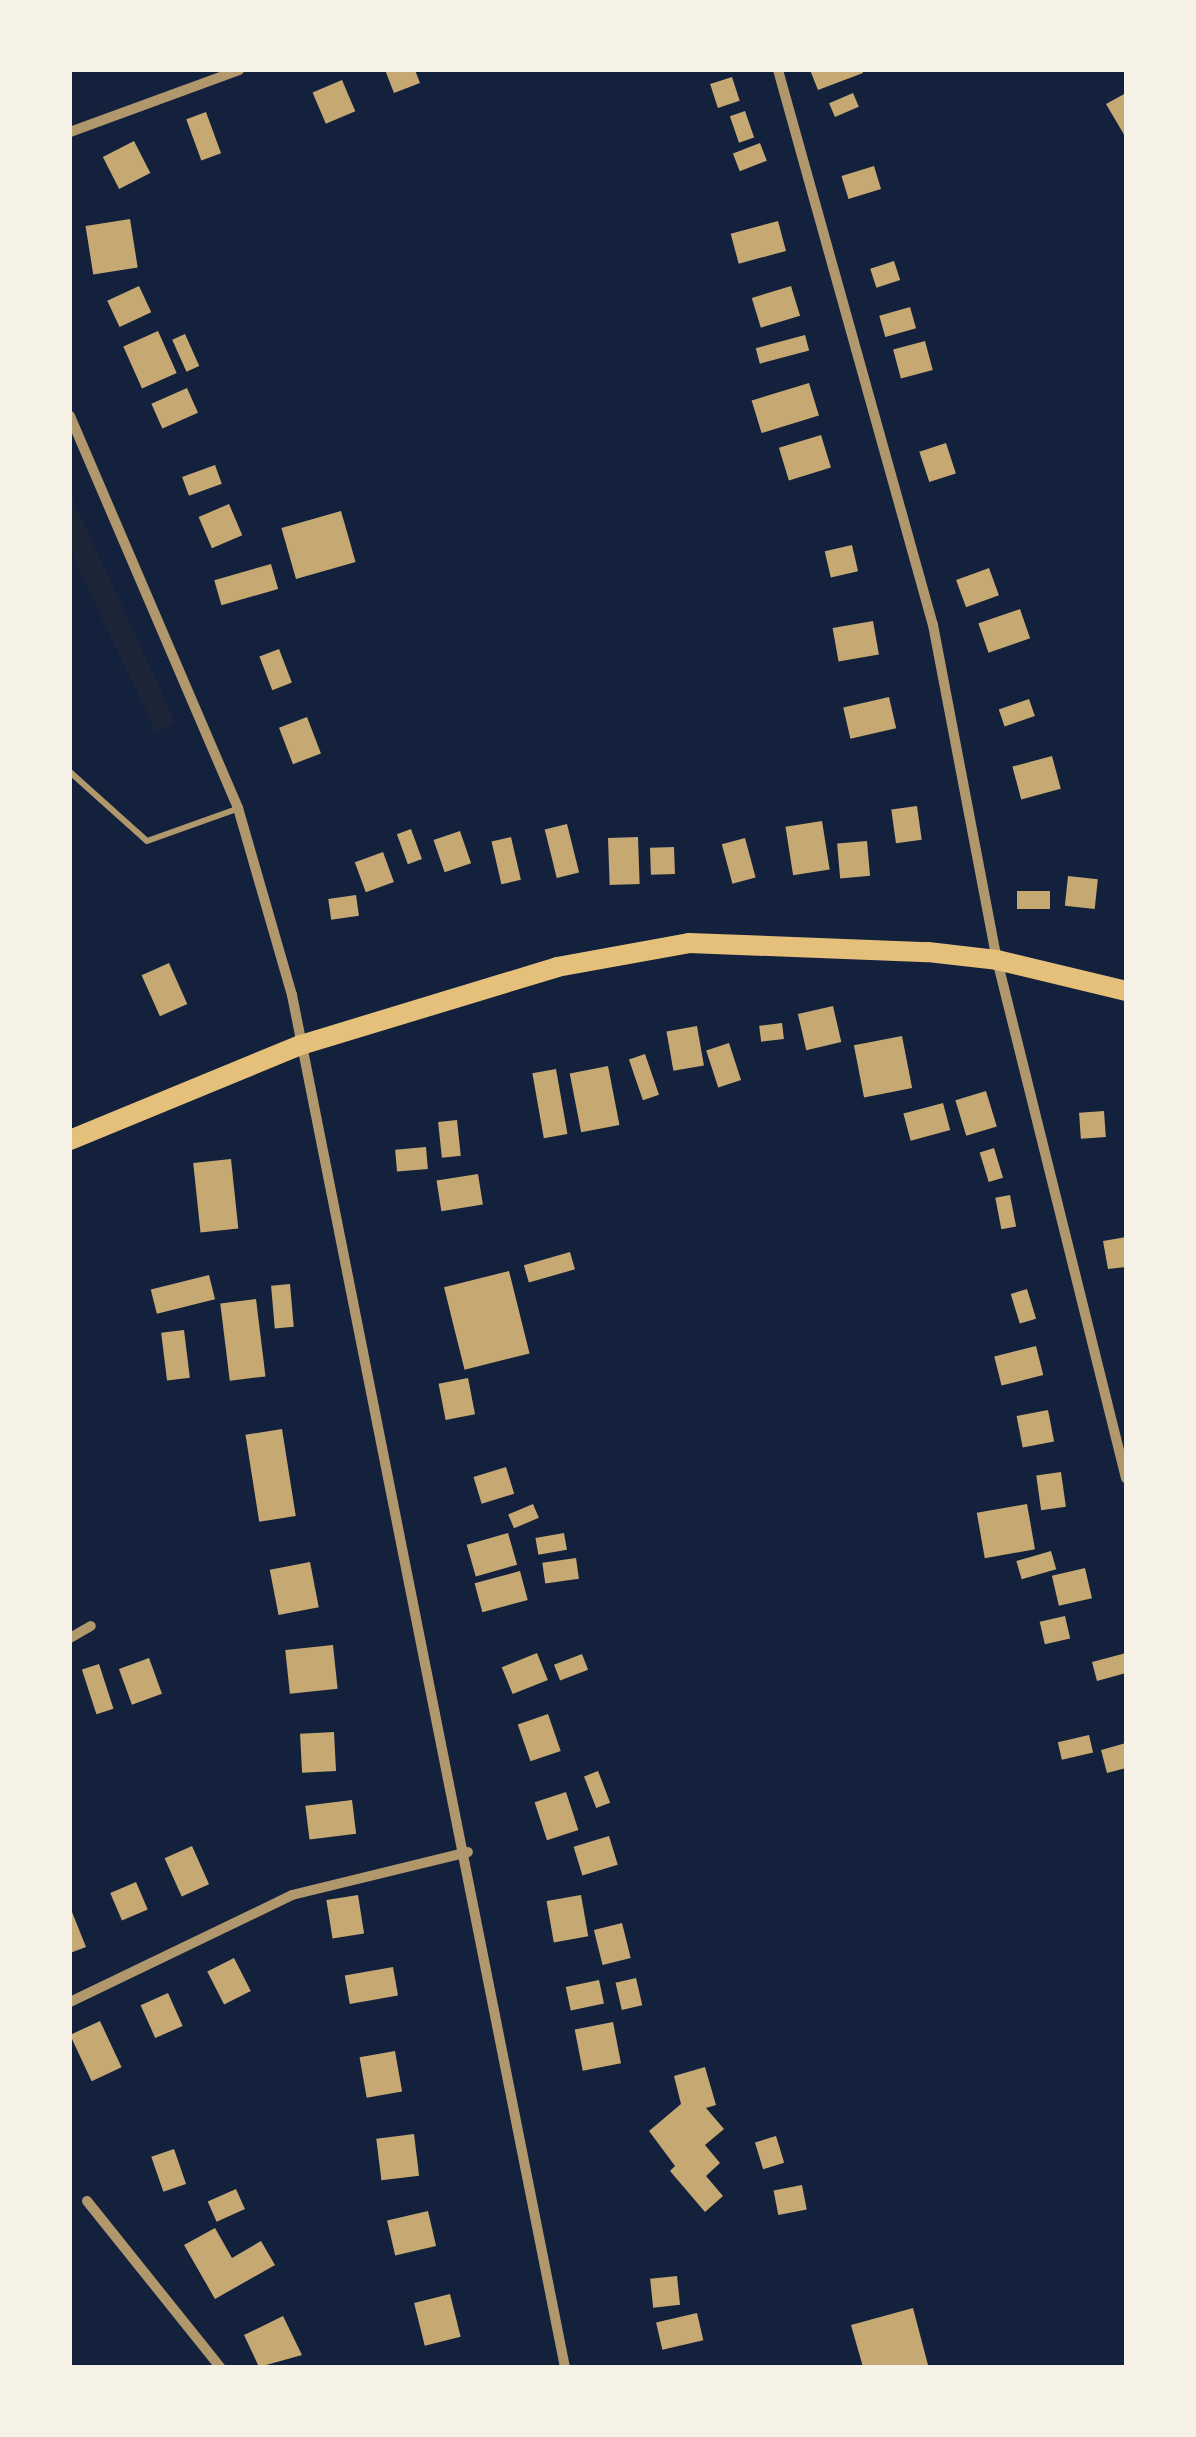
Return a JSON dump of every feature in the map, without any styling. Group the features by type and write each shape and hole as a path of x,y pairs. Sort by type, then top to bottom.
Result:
{"main road":[{"path":"70,1140 300,1045 557,967 689,944 811,943 997,960 1126,991"}],"street":[{"path":"70,132 240,70"},
{"path":"778,70 933,625 997,960 1126,1478"},
{"path":"70,416 238,808 300,1045 468,1852 566,2367"},
{"path":"70,1638 91,1626"},
{"path":"70,2002 292,1895 468,1852"},
{"path":"87,2200 220,2367"}],"lane":[{"path":"70,772 147,841 238,808"}],"shaded area":[{"path":"70,493 175,722 156,732 70,550"}],"building":[{"path":"385,70 415,70 420,83 394,93"},
{"path":"810,70 862,70 863,73 818,90"},
{"path":"732,77 740,101 718,108 710,84"},
{"path":"342,80 355,111 326,124 313,93"},
{"path":"853,93 859,107 835,117 829,103"},
{"path":"1126,93 1126,138 1106,104"},
{"path":"745,111 754,137 739,143 730,116"},
{"path":"206,112 221,153 201,161 186,119"},
{"path":"134,141 150,173 119,189 103,157"},
{"path":"760,143 767,161 740,171 733,153"},
{"path":"874,166 881,189 849,199 841,176"},
{"path":"130,219 138,267 93,274 86,226"},
{"path":"778,221 786,251 739,264 731,234"},
{"path":"894,261 900,280 876,288 870,269"},
{"path":"139,286 151,312 120,327 107,301"},
{"path":"791,286 800,316 761,328 752,298"},
{"path":"910,307 916,328 885,337 879,316"},
{"path":"158,331 177,373 142,388 123,346"},
{"path":"185,334 199,366 186,372 172,340"},
{"path":"805,335 809,350 760,364 756,348"},
{"path":"925,341 933,370 901,379 893,350"},
{"path":"809,383 819,416 762,433 752,401"},
{"path":"187,388 198,413 162,429 151,404"},
{"path":"821,435 831,468 789,480 779,448"},
{"path":"946,443 956,473 929,482 919,452"},
{"path":"215,465 222,484 189,496 182,477"},
{"path":"229,504 242,535 212,548 199,517"},
{"path":"341,511 356,562 296,579 281,528"},
{"path":"852,545 858,571 831,578 825,551"},
{"path":"271,564 278,589 221,605 214,580"},
{"path":"989,568 999,595 966,607 956,580"},
{"path":"1020,609 1030,638 988,653 978,623"},
{"path":"873,621 879,654 839,662 833,628"},
{"path":"279,649 292,683 272,690 259,657"},
{"path":"889,697 896,728 850,739 843,708"},
{"path":"1029,699 1035,716 1005,726 999,709"},
{"path":"307,717 321,753 293,764 279,728"},
{"path":"1052,756 1061,789 1021,799 1012,767"},
{"path":"917,806 922,840 896,843 891,810"},
{"path":"822,821 830,869 793,875 785,827"},
{"path":"567,824 579,873 557,878 545,830"},
{"path":"411,829 422,859 408,864 397,834"},
{"path":"460,831 471,863 445,872 434,840"},
{"path":"511,837 521,880 501,884 492,841"},
{"path":"638,837 640,884 610,885 608,838"},
{"path":"745,838 756,878 732,884 722,844"},
{"path":"867,841 870,876 840,878 837,844"},
{"path":"674,847 675,874 651,875 650,848"},
{"path":"383,852 394,882 366,892 355,862"},
{"path":"1068,876 1098,879 1095,909 1065,906"},
{"path":"1017,891 1050,891 1050,909 1017,909"},
{"path":"356,895 359,916 331,920 328,899"},
{"path":"169,963 187,1004 160,1016 142,975"},
{"path":"833,1006 841,1042 806,1050 798,1014"},
{"path":"782,1023 784,1039 761,1042 759,1026"},
{"path":"697,1026 704,1065 673,1071 666,1031"},
{"path":"902,1036 912,1088 864,1097 854,1045"},
{"path":"729,1043 741,1080 718,1088 706,1050"},
{"path":"645,1054 659,1095 643,1100 629,1060"},
{"path":"608,1066 619,1125 581,1132 570,1073"},
{"path":"556,1069 567,1134 544,1138 532,1073"},
{"path":"986,1091 997,1126 966,1136 955,1100"},
{"path":"943,1103 950,1130 911,1141 903,1114"},
{"path":"1104,1111 1106,1137 1081,1139 1079,1113"},
{"path":"457,1120 461,1156 442,1158 438,1122"},
{"path":"426,1147 428,1169 397,1172 395,1150"},
{"path":"994,1148 1003,1178 989,1182 980,1152"},
{"path":"231,1159 238,1229 201,1233 193,1163"},
{"path":"478,1174 483,1205 441,1211 437,1181"},
{"path":"1010,1195 1016,1226 1001,1229 995,1198"},
{"path":"1126,1237 1126,1267 1108,1269 1103,1241"},
{"path":"570,1252 575,1269 529,1283 524,1265"},
{"path":"509,1271 530,1353 465,1370 444,1287"},
{"path":"209,1275 215,1299 157,1314 151,1290"},
{"path":"290,1284 294,1327 275,1328 271,1286"},
{"path":"1027,1289 1036,1319 1020,1324 1011,1294"},
{"path":"256,1299 266,1376 230,1381 220,1303"},
{"path":"184,1330 190,1378 167,1380 161,1333"},
{"path":"1036,1346 1043,1375 1002,1386 994,1356"},
{"path":"468,1378 475,1414 446,1420 439,1384"},
{"path":"1048,1410 1054,1441 1023,1448 1017,1416"},
{"path":"282,1429 296,1516 259,1522 245,1435"},
{"path":"506,1467 514,1494 482,1504 473,1477"},
{"path":"1061,1472 1066,1507 1041,1510 1036,1475"},
{"path":"533,1504 539,1518 514,1528 508,1515"},
{"path":"1027,1504 1035,1549 985,1558 977,1513"},
{"path":"508,1533 517,1565 476,1577 467,1545"},
{"path":"564,1533 567,1550 538,1555 535,1538"},
{"path":"1051,1551 1056,1569 1022,1579 1016,1561"},
{"path":"576,1558 579,1579 545,1584 542,1563"},
{"path":"310,1562 319,1607 279,1615 270,1570"},
{"path":"1085,1568 1092,1598 1059,1606 1052,1576"},
{"path":"520,1571 528,1600 482,1612 475,1583"},
{"path":"1065,1616 1070,1638 1045,1644 1040,1622"},
{"path":"333,1645 338,1689 290,1694 285,1650"},
{"path":"537,1653 548,1680 513,1694 502,1667"},
{"path":"1126,1653 1126,1673 1097,1681 1092,1662"},
{"path":"582,1654 588,1670 560,1681 554,1665"},
{"path":"149,1658 162,1694 132,1705 119,1669"},
{"path":"99,1664 114,1709 96,1714 82,1670"},
{"path":"548,1714 561,1751 530,1761 518,1724"},
{"path":"334,1732 336,1771 302,1773 300,1734"},
{"path":"1089,1735 1093,1753 1062,1760 1058,1742"},
{"path":"1126,1743 1126,1768 1107,1773 1101,1750"},
{"path":"598,1771 610,1803 596,1808 584,1776"},
{"path":"566,1792 578,1830 547,1840 535,1802"},
{"path":"352,1800 356,1834 309,1839 305,1806"},
{"path":"609,1836 618,1865 582,1876 574,1847"},
{"path":"192,1846 209,1884 182,1897 165,1858"},
{"path":"136,1882 148,1910 122,1921 110,1893"},
{"path":"358,1895 364,1934 332,1939 326,1900"},
{"path":"581,1895 588,1936 554,1942 547,1901"},
{"path":"70,1907 86,1947 70,1953"},
{"path":"622,1923 631,1958 603,1965 594,1930"},
{"path":"234,1958 251,1991 224,2005 207,1972"},
{"path":"393,1967 398,1996 350,2004 345,1976"},
{"path":"636,1978 642,2005 622,2010 616,1983"},
{"path":"599,1980 604,2003 571,2011 566,1987"},
{"path":"168,1993 183,2026 155,2038 141,2005"},
{"path":"100,2021 122,2067 92,2081 70,2035"},
{"path":"613,2022 621,2063 583,2071 575,2029"},
{"path":"395,2051 402,2091 367,2098 360,2057"},
{"path":"705,2067 716,2105 706,2108 724,2129 705,2145 720,2163 706,2176 723,2196 705,2212 670,2171 675,2166 649,2131 681,2104 674,2076"},
{"path":"414,2134 419,2176 381,2180 376,2139"},
{"path":"776,2136 784,2163 763,2169 755,2142"},
{"path":"174,2149 186,2184 163,2192 151,2157"},
{"path":"802,2185 807,2210 778,2215 774,2191"},
{"path":"236,2189 245,2209 217,2222 208,2202"},
{"path":"428,2211 436,2246 395,2256 387,2220"},
{"path":"215,2228 232,2258 261,2241 275,2265 215,2299 184,2245"},
{"path":"677,2276 680,2305 653,2308 650,2279"},
{"path":"450,2294 461,2337 425,2346 414,2303"},
{"path":"913,2308 928,2365 863,2367 851,2325"},
{"path":"697,2313 703,2340 662,2350 656,2322"},
{"path":"283,2316 302,2355 259,2367 244,2335"}]}
